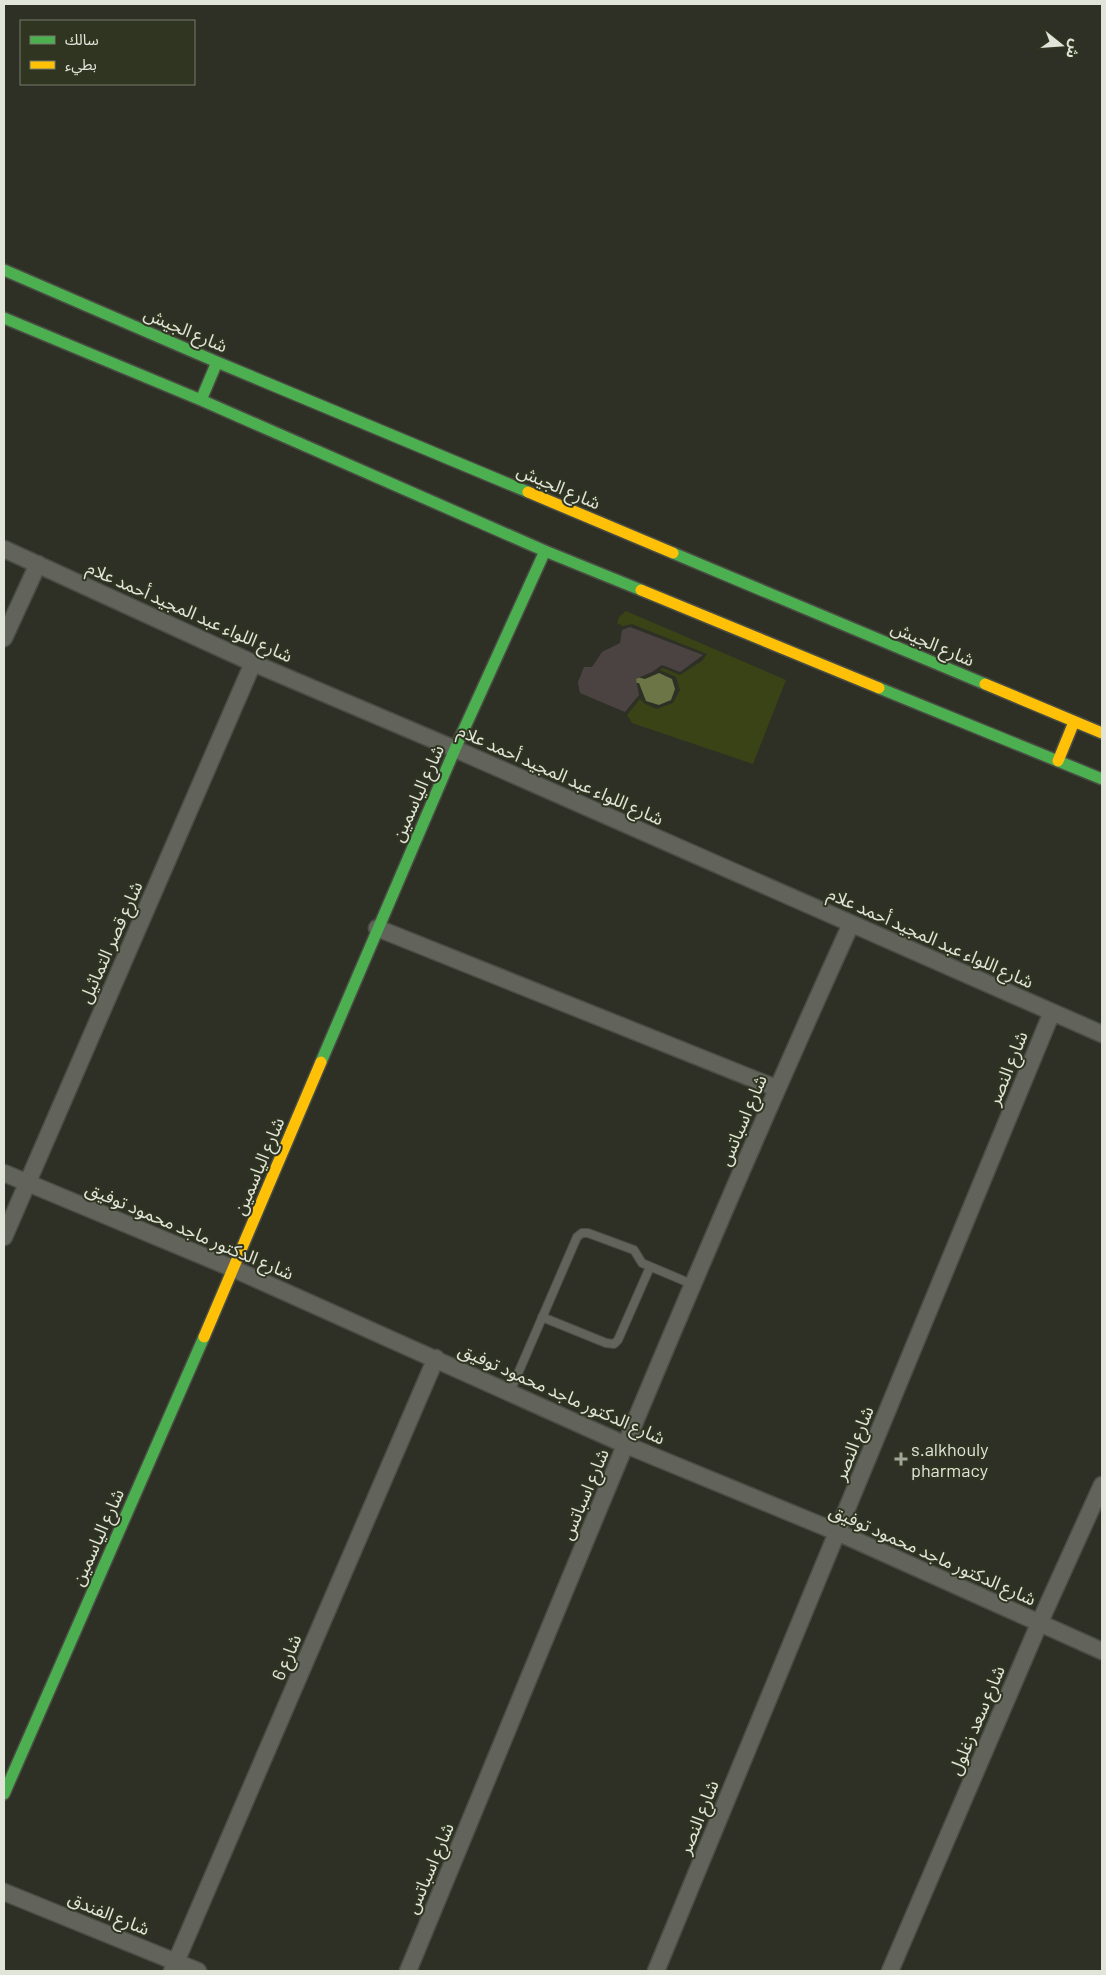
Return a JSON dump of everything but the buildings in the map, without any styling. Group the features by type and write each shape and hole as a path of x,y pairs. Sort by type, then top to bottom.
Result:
{"street":[{"name":"شارع الجيش","path":"4,270 217,362 1102,733"},
{"path":"4,318 201,400 545,551 1102,780"},
{"path":"201,400 217,362"},
{"name":"شارع اللواء عبد المجيد أحمد علام","path":"4,549 253,663 455,748 1102,1034"},
{"name":"شارع الياسمين","path":"4,1794 234,1269 377,928 455,748 545,551"},
{"path":"4,638 38,564"},
{"name":"شارع قصر التماثيل","path":"4,1237 253,663"},
{"path":"1058,761 1074,722"},
{"name":"شارع اسباتس","path":"408,1971 776,1088 851,924"},
{"path":"377,928 776,1088"},
{"name":"شارع النصر","path":"656,1971 1052,1012"},
{"name":"شارع الدكتور ماجد محمود توفيق","path":"4,1173 234,1269 436,1358 626,1445 837,1532 1102,1651"},
{"name":"شارع 6","path":"175,1967 436,1358"},
{"name":"شارع سعد زغلول","path":"890,1971 1039,1624 1102,1485"},
{"name":"شارع الفندق","path":"4,1892 175,1967 198,1971"}],"lane":[{"path":"510,1392 577,1237 582,1233 588,1233 634,1250 640,1262 694,1285"},
{"path":"542,1317 606,1343 614,1344 618,1340 650,1267"}],"shaded area":[{"path":"626,611 786,680 753,764 632,723 627,715 640,699 645,704 657,709 673,703 680,690 676,677 660,670 663,668 680,675 702,661 707,654 632,624 623,626 617,623 619,617"},
{"path":"659,673 672,679 675,689 671,700 659,705 646,701 639,683 631,683 637,677 645,679"}],"traffic: fast":[{"path":"4,270 217,362 528,492"},
{"path":"4,318 201,400 545,551 641,590"},
{"path":"201,400 217,362"},
{"path":"321,1062 455,749 545,551"},
{"path":"673,553 985,684"},
{"path":"879,688 1102,779"},
{"path":"4,1794 204,1337"}],"traffic: slow":[{"path":"528,492 673,553"},
{"path":"641,590 879,688"},
{"path":"985,684 1102,733"},
{"path":"1058,761 1074,722"},
{"path":"204,1337 321,1062"}],"place":[{"name":"s.alkhouly pharmacy","path":"901,1459"}]}
